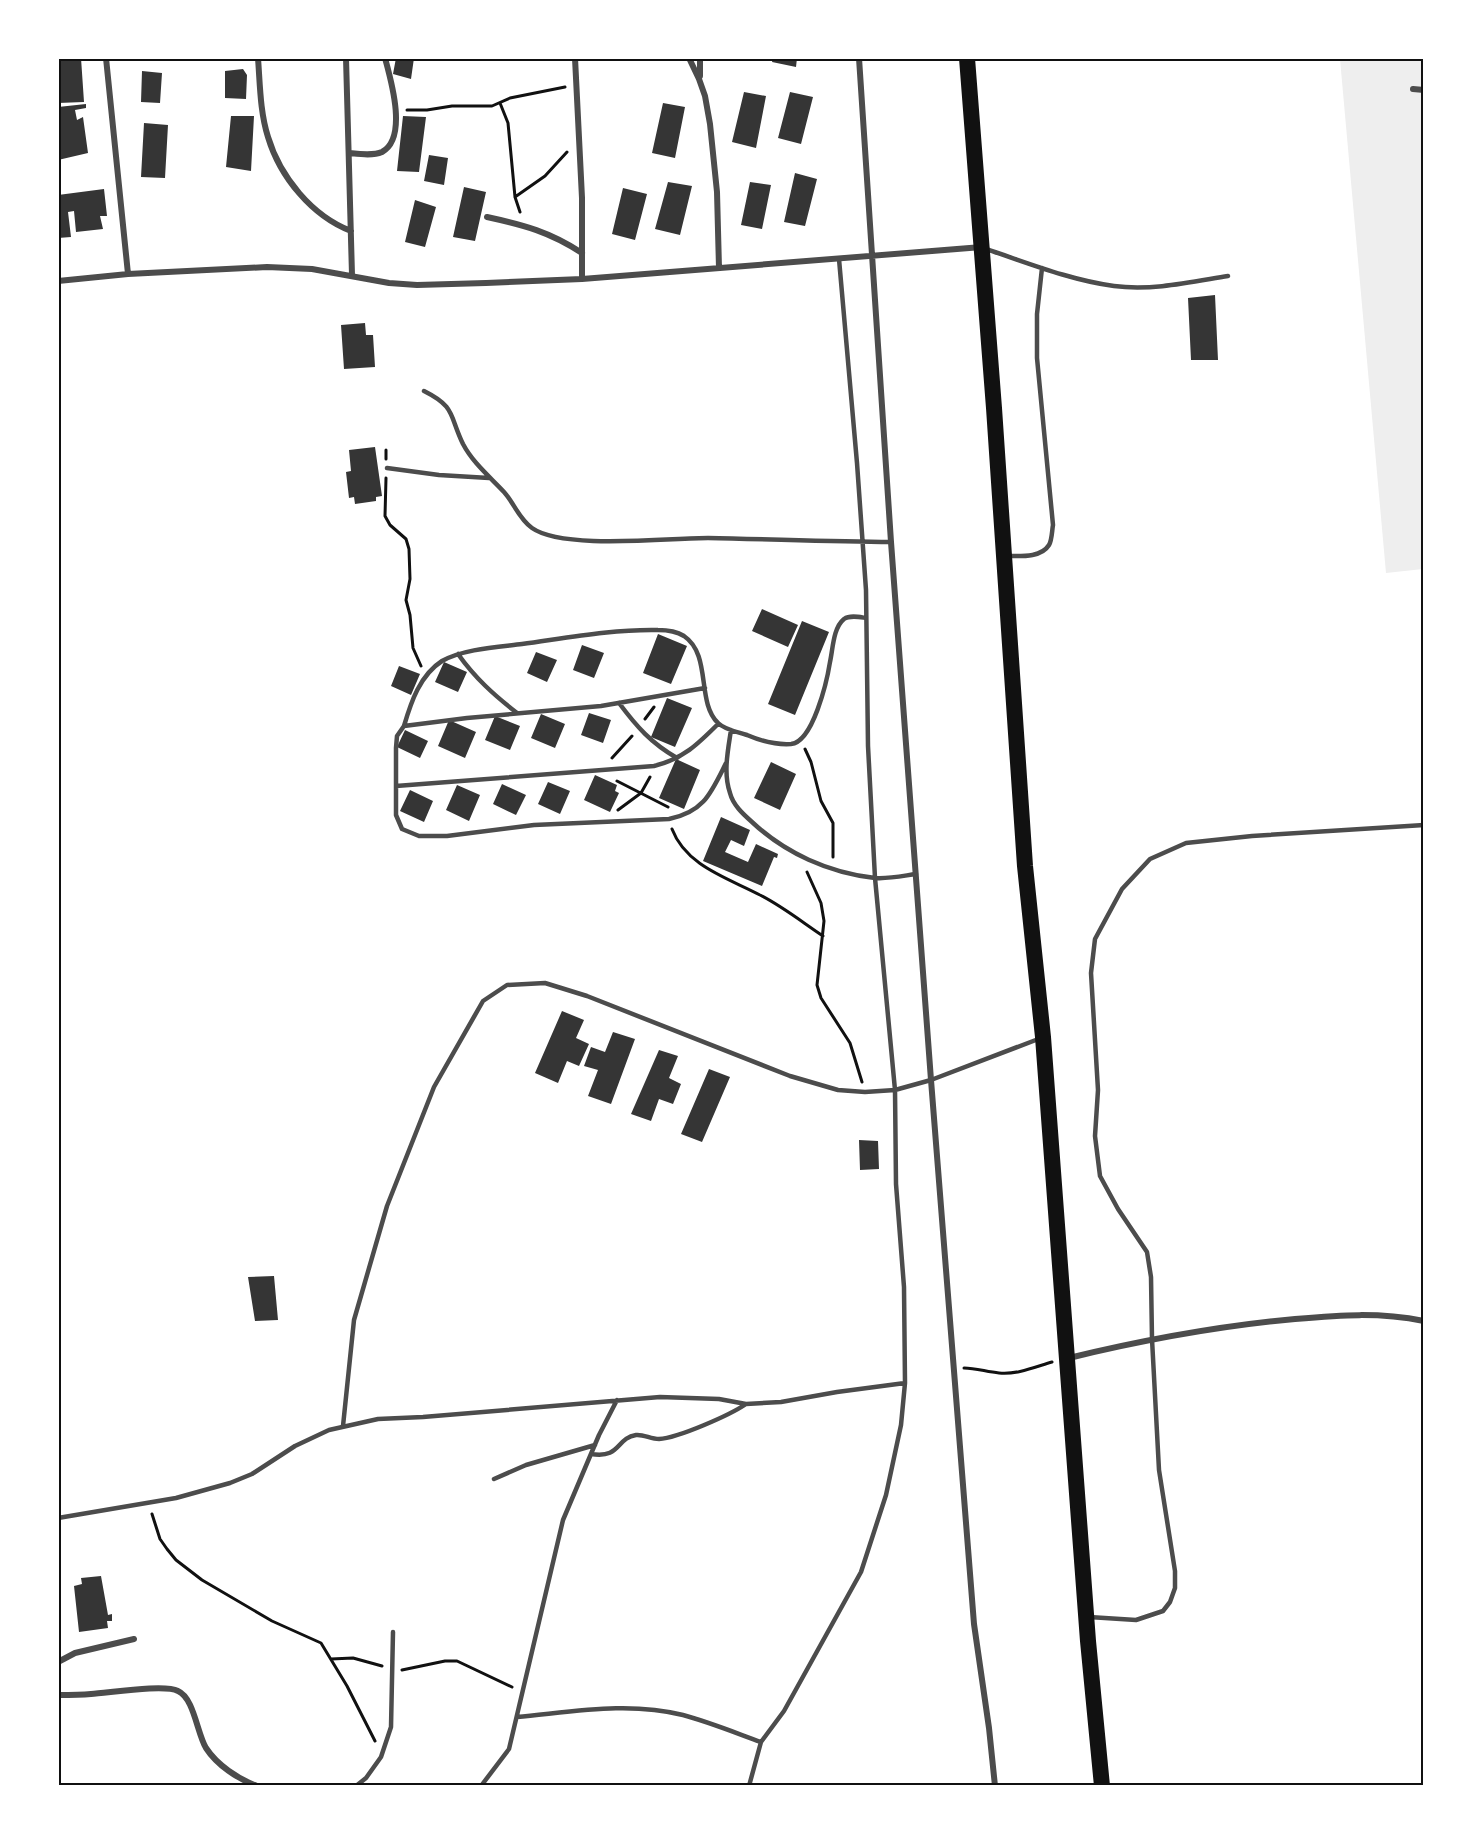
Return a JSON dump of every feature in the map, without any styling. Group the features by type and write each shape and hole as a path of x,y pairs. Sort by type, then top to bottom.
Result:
{"highway":[{"path":"967,58 1025,866 1043,1037 1086,1617 1102,1785"}],"street":[{"path":"106,58 128,274"},
{"path":"258,58 267,136 281,169 305,199 335,225 351,231"},
{"path":"346,58 352,275"},
{"path":"349,153 381,152 390,145 395,130 396,110 385,58"},
{"path":"575,58 582,198 582,279"},
{"path":"689,58 705,96 710,124 717,192 719,268"},
{"path":"699,79 700,58"},
{"path":"859,58 891,542 931,1080 974,1624 989,1728 994,1785"},
{"path":"1413,89 1424,90"},
{"path":"488,217 532,228 562,240 582,253"},
{"path":"58,281 128,274 267,267 312,268 388,283 417,285 582,279 982,247"},
{"path":"1068,1358 1152,1339 1268,1321 1374,1314 1424,1321"},
{"path":"58,1662 75,1653 134,1639"},
{"path":"58,1695 88,1695 160,1688 177,1690 187,1697 205,1747 218,1763 248,1782 257,1785"}],"lane":[{"path":"982,247 1078,279 1116,286 1164,286 1228,276"},
{"path":"749,1785 761,1742 784,1711 861,1572 886,1496 901,1425 904,1383 904,1287 896,1184 895,1090 875,878 868,746 862,542 839,259"},
{"path":"1004,556 1027,556 1040,553 1050,544 1053,525 1037,358 1037,314 1042,268"},
{"path":"424,391 450,410 463,444 489,478 505,493 521,518 532,528 546,535 571,539 622,541 706,538 891,542"},
{"path":"387,468 439,475 489,478"},
{"path":"726,764 704,800 686,816 669,819 534,825 447,836 420,836 402,829 396,815 397,736 404,726 411,704 426,676 441,662 458,654 611,632 674,631 685,637 695,648 702,666 711,713 718,724 776,744 794,744 802,740 816,711 830,664 836,631 843,620 850,617 866,618"},
{"path":"458,654 478,680 517,713"},
{"path":"404,726 517,713 570,710 705,688"},
{"path":"619,703 638,729 651,742 677,758"},
{"path":"396,786 654,766 686,753 718,724"},
{"path":"730,730 726,764 730,794 741,813 768,837 797,855 851,873 875,878 894,878 916,874"},
{"path":"1086,1617 1136,1620 1163,1611 1170,1602 1175,1588 1160,1470 1152,1339 1151,1277 1147,1252 1118,1209 1100,1176 1095,1136 1098,1090 1091,973 1095,939 1122,889 1150,858 1186,843 1252,836 1424,825"},
{"path":"343,1426 354,1320 387,1206 434,1087 483,1001 507,985 545,983 587,996 790,1076 838,1090 865,1092 895,1090 931,1080 1043,1037"},
{"path":"58,1518 176,1498 230,1483 252,1474 295,1446 329,1430 378,1419 660,1397 719,1399 746,1404 781,1402 904,1383"},
{"path":"481,1785 509,1749 563,1520 617,1400"},
{"path":"591,1454 608,1455 628,1438 636,1435 659,1438 670,1436 732,1413 746,1404"},
{"path":"494,1479 526,1465 595,1445"},
{"path":"356,1785 366,1778 382,1753 391,1727 393,1632"},
{"path":"518,1717 604,1708 651,1711 682,1715 761,1742"}],"path":[{"path":"396,110 492,106 510,98 576,84"},
{"path":"500,104 508,123 511,140 515,197 521,214 532,228"},
{"path":"515,197 545,176 578,139"},
{"path":"386,450 385,516 390,525 406,539 409,549 410,579 406,600 413,648 426,676"},
{"path":"662,696 638,729 597,770 686,816"},
{"path":"802,740 811,762 821,801 833,824 831,867"},
{"path":"669,819 678,841 694,860 760,895 823,936"},
{"path":"797,855 821,903 824,921 817,985 821,998 850,1043 865,1092"},
{"path":"954,1368 967,1367 1010,1373 1068,1358"},
{"path":"144,1503 154,1519 160,1539 176,1560 202,1580 249,1608 321,1643 382,1753"},
{"path":"331,1659 353,1658 392,1670 457,1661 522,1693"}],"shaded area":[{"path":"1340,59 1423,59 1423,569 1386,573"}],"building":[{"path":"58,58 81,58 84,102 58,103"},
{"path":"396,58 414,58 411,79 393,74"},
{"path":"773,58 797,58 796,67 772,62"},
{"path":"243,69 247,75 246,99 225,98 225,71"},
{"path":"142,71 162,73 160,103 141,102"},
{"path":"744,92 766,96 756,148 732,142"},
{"path":"790,92 813,97 801,144 778,138"},
{"path":"663,103 685,107 675,158 652,153"},
{"path":"86,104 86,108 75,110 77,120 83,117 88,153 58,160 58,107"},
{"path":"231,116 254,116 251,171 226,167"},
{"path":"403,116 426,117 419,172 397,171"},
{"path":"144,123 168,125 165,178 141,177"},
{"path":"429,155 448,158 444,185 424,181"},
{"path":"795,173 817,179 805,226 784,222"},
{"path":"668,182 692,186 680,235 655,229"},
{"path":"750,182 771,185 762,229 741,225"},
{"path":"464,187 486,192 475,241 453,237"},
{"path":"623,188 647,194 635,240 612,234"},
{"path":"104,189 107,216 100,216 103,229 76,232 74,211 68,212 71,237 58,238 58,195"},
{"path":"415,200 436,207 425,247 405,242"},
{"path":"1215,295 1218,360 1191,360 1188,298"},
{"path":"365,323 366,335 373,335 375,367 344,369 341,325"},
{"path":"375,447 382,496 376,497 376,501 355,504 354,497 349,498 346,472 351,471 349,450"},
{"path":"762,609 798,625 788,647 752,631"},
{"path":"802,621 829,632 795,715 768,704"},
{"path":"658,634 687,646 671,684 643,673"},
{"path":"582,645 604,653 594,678 573,670"},
{"path":"536,652 557,660 547,682 527,673"},
{"path":"444,662 467,672 458,692 435,682"},
{"path":"399,666 420,674 411,695 391,686"},
{"path":"667,698 692,708 675,747 651,737"},
{"path":"589,713 611,720 603,743 581,735"},
{"path":"541,714 565,724 555,748 531,738"},
{"path":"495,716 520,726 510,750 485,740"},
{"path":"449,720 476,732 465,758 438,746"},
{"path":"405,730 428,741 420,758 397,747"},
{"path":"676,759 700,770 684,809 659,798"},
{"path":"771,762 796,774 780,810 754,798"},
{"path":"595,775 617,785 615,791 619,793 610,812 584,800"},
{"path":"548,782 570,791 560,814 538,804"},
{"path":"502,784 526,795 516,815 493,804"},
{"path":"457,785 480,795 469,821 446,810"},
{"path":"410,790 433,801 424,822 400,811"},
{"path":"721,817 750,830 744,846 731,840 725,852 748,862 756,844 778,854 777,858 774,857 762,886 703,861"},
{"path":"562,1011 584,1020 576,1038 589,1044 579,1066 567,1061 558,1083 535,1073"},
{"path":"613,1032 635,1039 611,1104 588,1096 598,1070 584,1066 591,1047 605,1052"},
{"path":"659,1050 678,1056 669,1078 681,1084 673,1104 659,1099 651,1121 631,1114"},
{"path":"709,1069 730,1077 702,1142 681,1134"},
{"path":"859,1140 878,1141 879,1169 860,1170"},
{"path":"274,1276 278,1320 255,1321 248,1277"},
{"path":"101,1576 108,1615 112,1614 112,1621 107,1621 108,1628 79,1632 74,1586 82,1584 81,1578"}]}
